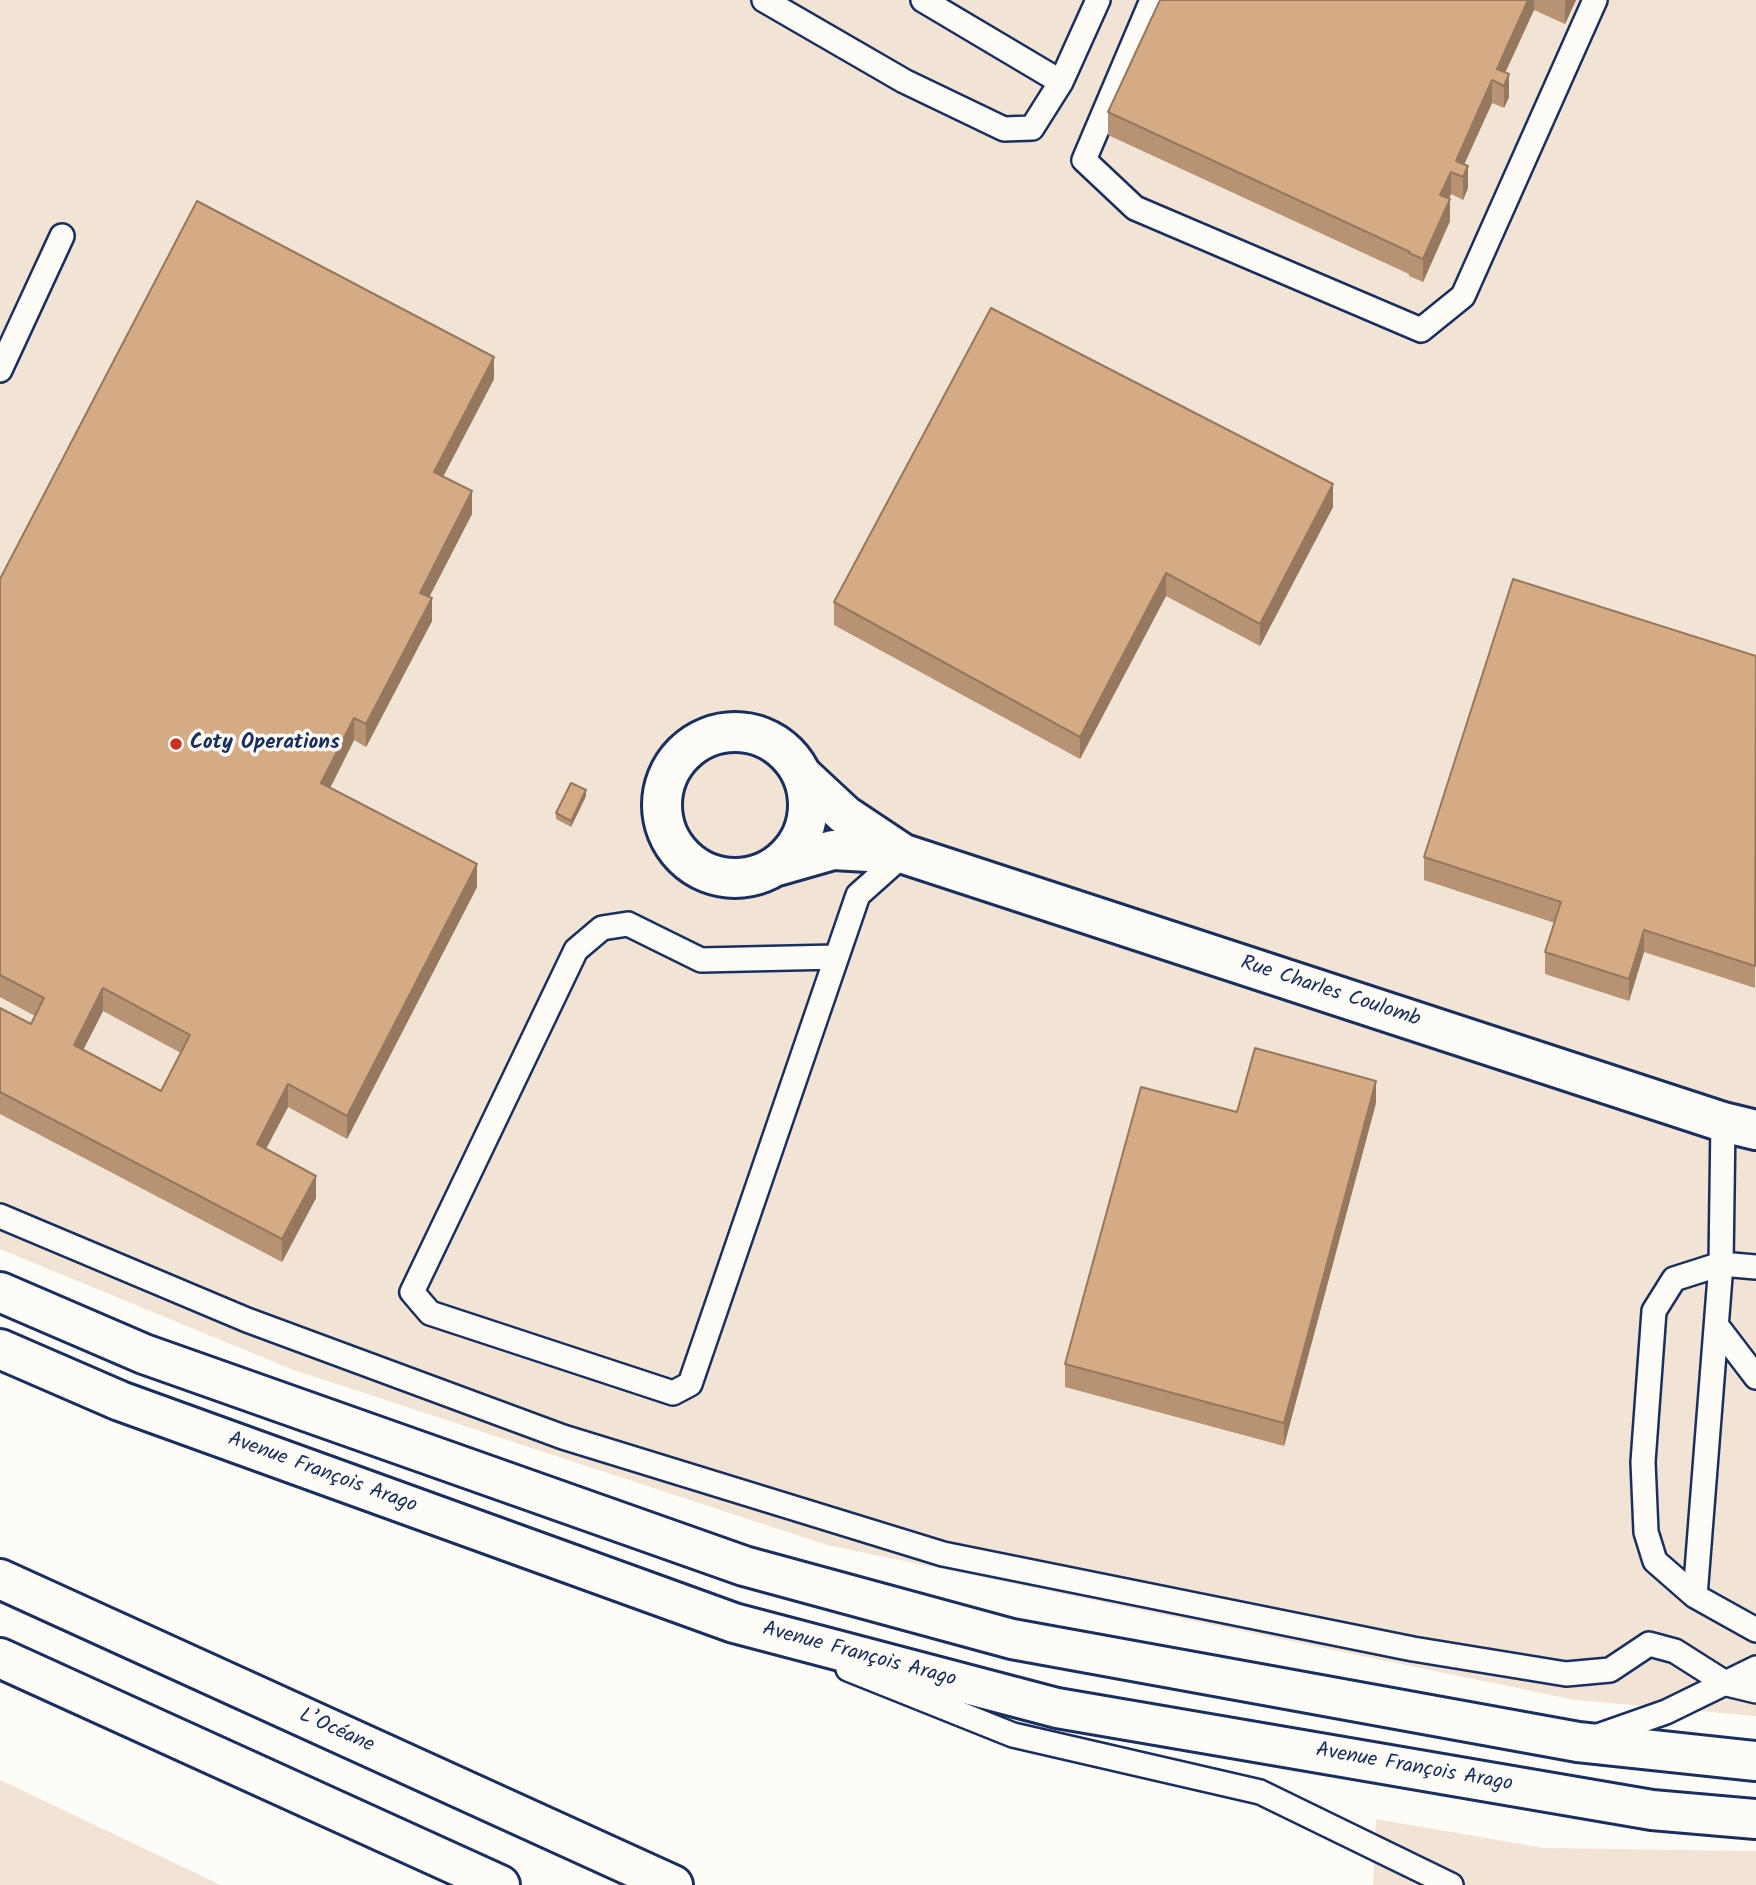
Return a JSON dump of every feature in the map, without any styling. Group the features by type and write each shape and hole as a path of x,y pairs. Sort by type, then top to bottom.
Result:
{"main road":[{"name":"Rue Charles Coulomb","path":"904,854 845,815 802,775 787,752 765,738 742,732 717,733 696,743 678,758 667,776 661,801 663,822 672,844 681,856 701,870 725,879 752,878 777,866 833,850 904,854 1740,1126"},
{"name":"Rue Charles Coulomb","path":"777,866 797,845 804,831 808,802 802,775"},
{"path":"0,1292 144,1354 744,1566 1012,1639 1578,1742 1756,1761"},
{"name":"Avenue François Arago","path":"0,1349 120,1401 734,1623 1057,1708 1652,1810 1756,1819"},
{"name":"L’Océane","path":"0,1580 673,1885"},
{"path":"0,1658 500,1885"}],"lane":[{"path":"764,0 904,81 1004,129 1032,128 1062,82 1094,2"},
{"path":"923,0 1062,82"},
{"path":"1153,0 1084,160 1135,208 1421,330 1463,296 1595,0"},
{"path":"0,370 62,236"},
{"path":"836,957 701,960 628,924 602,928 576,950 412,1292 430,1313 673,1393 690,1384 858,894 904,854"},
{"path":"1695,1595 1721,1264 1740,1126"},
{"path":"0,1216 247,1320 563,1437 943,1554 1413,1650 1566,1674 1610,1670 1649,1644 1675,1651 1727,1684 1756,1691"},
{"path":"1756,1267 1721,1264 1674,1279 1654,1311 1643,1462 1646,1532 1656,1561 1695,1595 1756,1630"},
{"path":"1717,1326 1756,1377"},
{"path":"734,1623 1013,1735 1260,1792 1451,1885"},
{"path":"1578,1742 1666,1712 1756,1668"}],"shaded area":[{"path":"0,0 1756,0 1756,1716 1575,1700 827,1545 291,1369 0,1249"},
{"path":"0,1780 221,1885 0,1885"},
{"path":"1376,1819 1544,1848 1756,1851 1756,1885 1373,1885"}],"building":[{"path":"1160,0 1528,0 1497,69 1509,74 1504,86 1492,80 1456,161 1468,166 1463,177 1451,172 1440,195 1450,199 1423,259 1108,112"},
{"name":"Coty Operations","path":"197,201 494,357 434,472 472,491 420,593 432,598 366,724 354,718 321,783 477,864 347,1116 288,1084 257,1144 316,1176 282,1239 0,1092 0,1008 31,1024 44,998 0,975 0,579","holes":["103,988 190,1035 161,1091 74,1045"]},
{"path":"991,308 1333,484 1260,624 1166,573 1080,737 834,602"},
{"path":"1513,579 1756,656 1755,966 1644,930 1629,979 1545,952 1561,902 1424,857"},
{"path":"571,783 586,790 571,821 556,813"},
{"path":"1255,1048 1376,1081 1284,1423 1065,1364 1141,1087 1237,1112"}],"place":[{"name":"Coty Operations","path":"176,744"}]}
